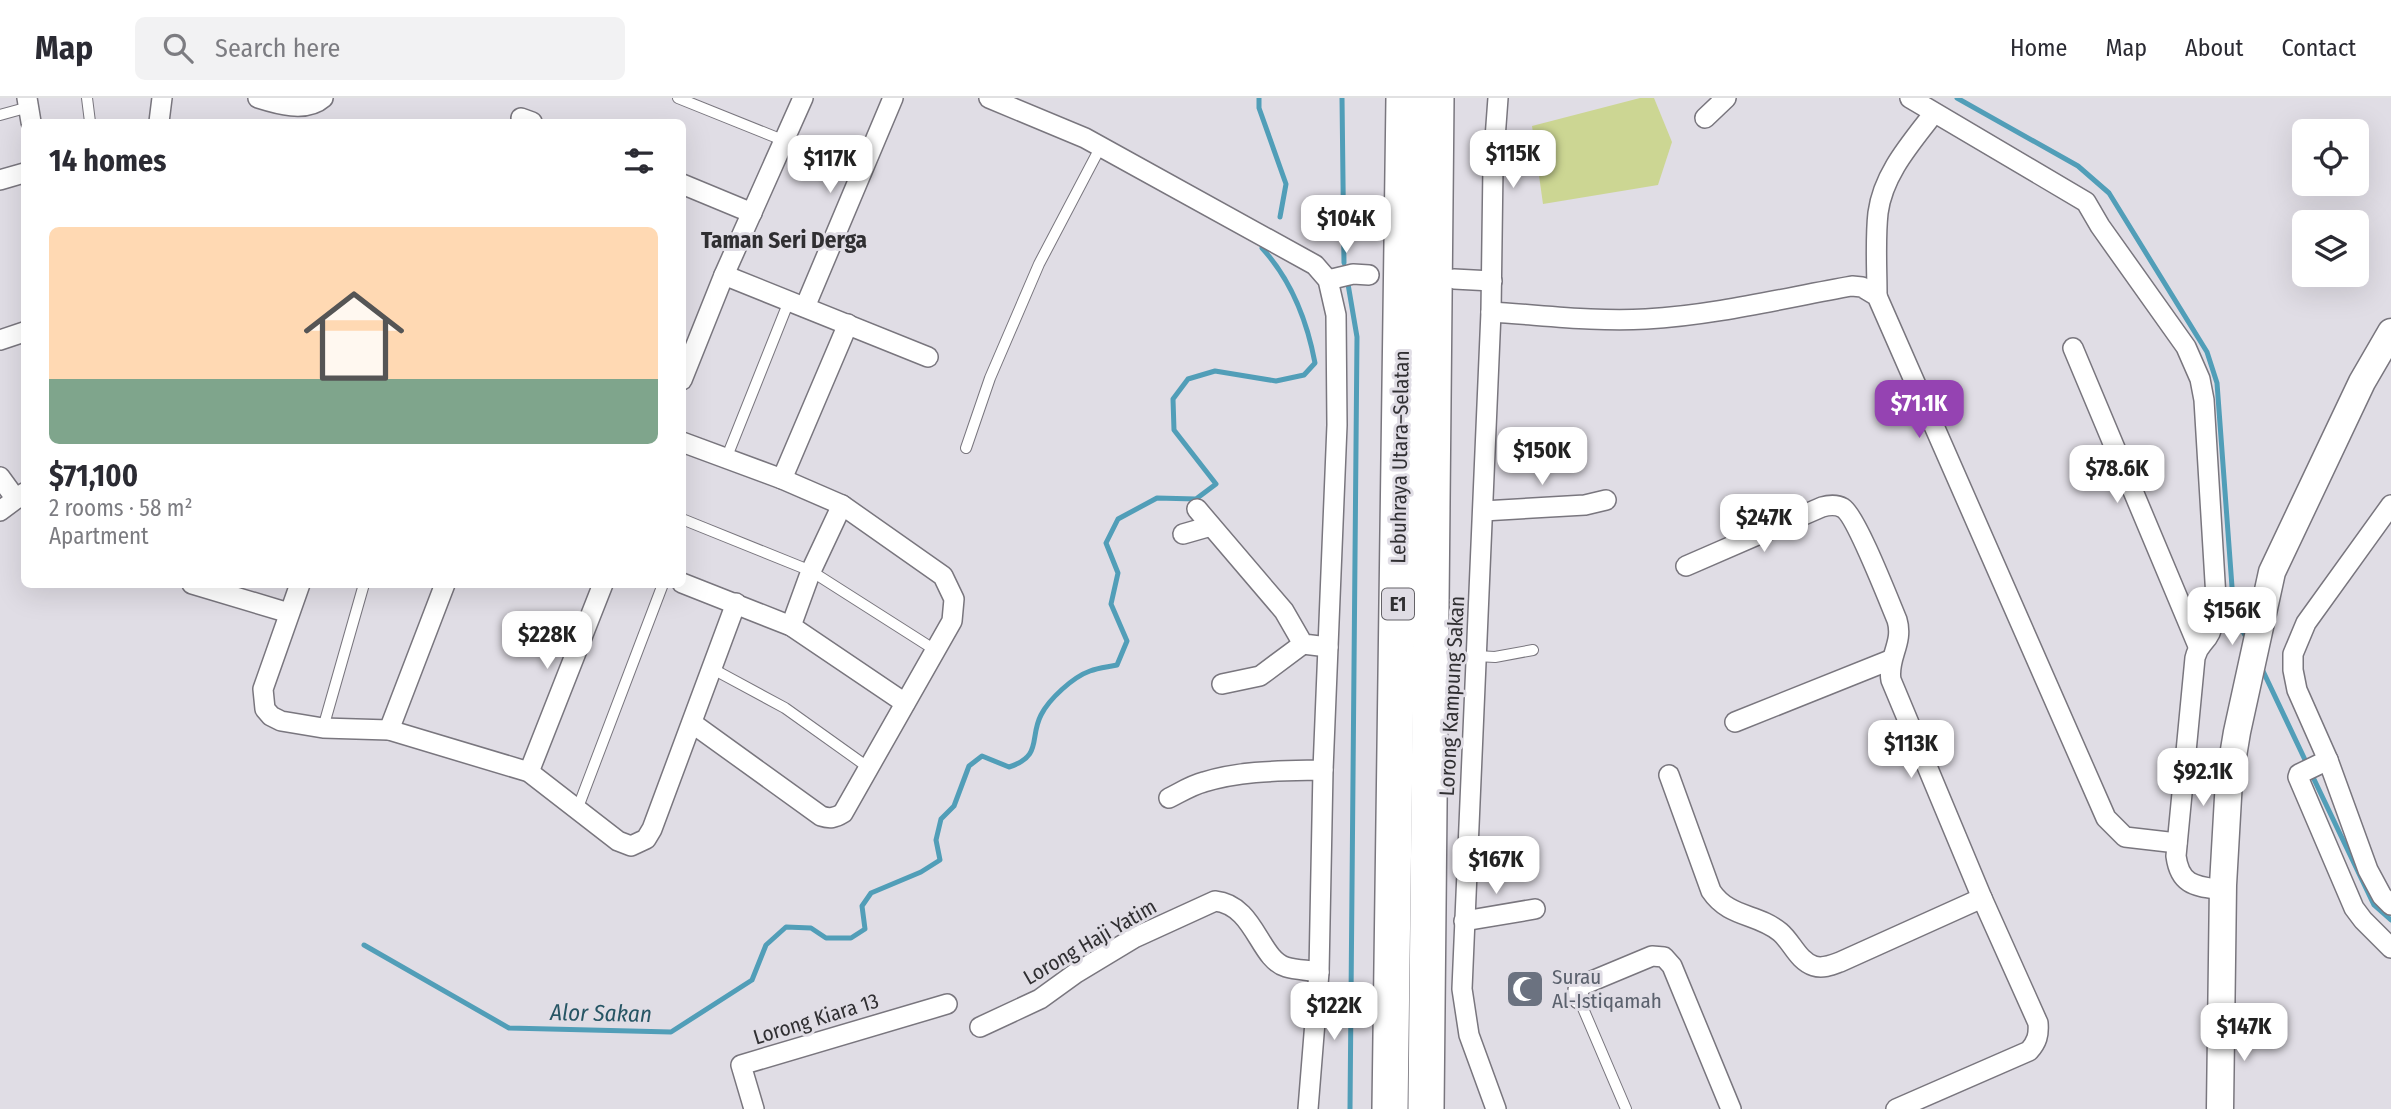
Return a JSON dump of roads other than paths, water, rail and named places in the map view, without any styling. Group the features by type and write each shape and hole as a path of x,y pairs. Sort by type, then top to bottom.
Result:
{"highway":[{"name":"Lebuhraya Utara–Selatan","path":"1390,1109 1404,98"},
{"name":"Lebuhraya Utara–Selatan","path":"1426,1109 1437,98"}],"main road":[{"path":"2220,1109 2223,1017 2222,891 2229,780 2272,572 2362,382 2391,332"},
{"path":"2223,1017 2236,1109"}],"street":[{"path":"159,119 162,98"},
{"path":"258,98 296,106 308,106 323,98"},
{"path":"686,370 724,275 803,98"},
{"path":"797,304 893,98"},
{"path":"989,98 1101,146 1315,265 1328,280 1336,315 1337,412 1323,770 1319,972 1308,1109"},
{"name":"Lorong Kampung Sakan","path":"1496,1109 1478,1062 1464,1012 1462,989 1491,312 1493,166 1498,98"},
{"path":"1705,118 1726,98"},
{"path":"1910,98 2087,202 2099,226 2190,355 2200,380 2204,400 2216,598 2210,633 2198,646 2195,658 2177,843 2178,872 2188,881 2222,891"},
{"path":"1934,113 1896,164 1882,199 1878,212 1877,296 2106,818 2125,837 2177,843"},
{"path":"0,180 21,174"},
{"path":"686,186 752,213"},
{"path":"1328,280 1353,274 1369,275"},
{"path":"724,275 928,356"},
{"path":"1454,279 1492,281"},
{"path":"1491,312 1603,320 1645,319 1691,315 1852,286 1862,287 1877,296"},
{"path":"782,479 848,324"},
{"path":"0,340 21,333"},
{"path":"2073,348 2198,646"},
{"path":"686,444 782,479 842,505 943,576 954,599 952,621 843,813 829,819 821,816 692,723"},
{"path":"0,477 13,501"},
{"path":"1483,511 1585,505 1606,500"},
{"path":"790,626 811,571 842,505"},
{"path":"2391,505 2306,623 2293,654 2297,690 2324,762 2368,870 2382,896 2391,905"},
{"path":"1686,566 1822,507 1842,507 1853,521 1897,620 1900,640 1891,660 1891,680 1982,898 2038,1023 2039,1034 2035,1045 2029,1051 1896,1109"},
{"path":"1197,509 1284,611 1303,644"},
{"path":"1183,534 1211,526"},
{"path":"686,584 790,626 905,703"},
{"path":"210,588 289,613"},
{"path":"298,588 263,689 265,709 281,721 323,728 389,730 528,772 618,841 631,846 646,839 652,829 736,603"},
{"path":"389,730 443,588"},
{"path":"528,772 601,588"},
{"path":"1222,684 1260,676 1303,644 1328,647"},
{"path":"1734,722 1891,660"},
{"path":"2324,762 2298,774 2298,777 2347,895 2363,920 2391,948"},
{"path":"1170,798 1201,782 1226,776 1323,770"},
{"path":"1669,775 1710,891 1718,902 1780,933 1810,965 1820,968 1840,962 1982,898"},
{"name":"Lorong Haji Yatim","path":"980,1027 1040,999 1133,938 1215,901 1226,902 1238,909 1274,958 1285,967 1319,972"},
{"path":"1464,921 1535,909"},
{"path":"1578,999 1580,986 1652,956 1664,957 1672,967 1731,1109"},
{"name":"Lorong Kiara 13","path":"754,1109 741,1065 947,1004"}],"lane":[{"path":"87,98 90,119"},
{"path":"678,98 785,141"},
{"path":"0,116 29,109"},
{"path":"967,448 990,378 1017,314 1101,146"},
{"path":"726,459 797,304"},
{"path":"686,521 811,571 936,650"},
{"path":"323,728 363,588"},
{"path":"577,810 661,588"},
{"path":"1476,656 1495,657 1533,650"},
{"path":"711,668 785,708 869,768"},
{"path":"1578,999 1626,1109"}],"waterway":[{"name":"Alor Sakan","path":"1259,98 1259,108 1286,184 1280,217"},
{"path":"1342,98 1344,263"},
{"path":"1957,98 2078,166 2109,193 2207,352 2217,383 2234,614 2248,641"},
{"name":"Alor Sakan","path":"364,945 509,1028 671,1032 752,980 766,945 786,927 811,928 826,938 851,938 865,929 862,906 871,893 921,872 940,860 936,840 941,819 954,806 969,766 982,756 1009,767 1020,763 1031,752 1041,715 1056,696 1083,674 1117,665 1127,641 1111,604 1118,573 1106,543 1118,519 1157,498 1196,499 1216,484 1174,430 1173,399 1188,379 1215,371 1276,381 1304,375 1315,363 1297,302 1282,274 1262,248"},
{"path":"1348,284 1357,337 1350,1109"},
{"path":"2262,669 2307,764"},
{"path":"2311,773 2374,905 2391,920"}],"place":[{"name":"Surau Al-Istiqamah","path":"1525,989"}],"district":[{"name":"Taman Seri Derga","path":"784,240"}]}
